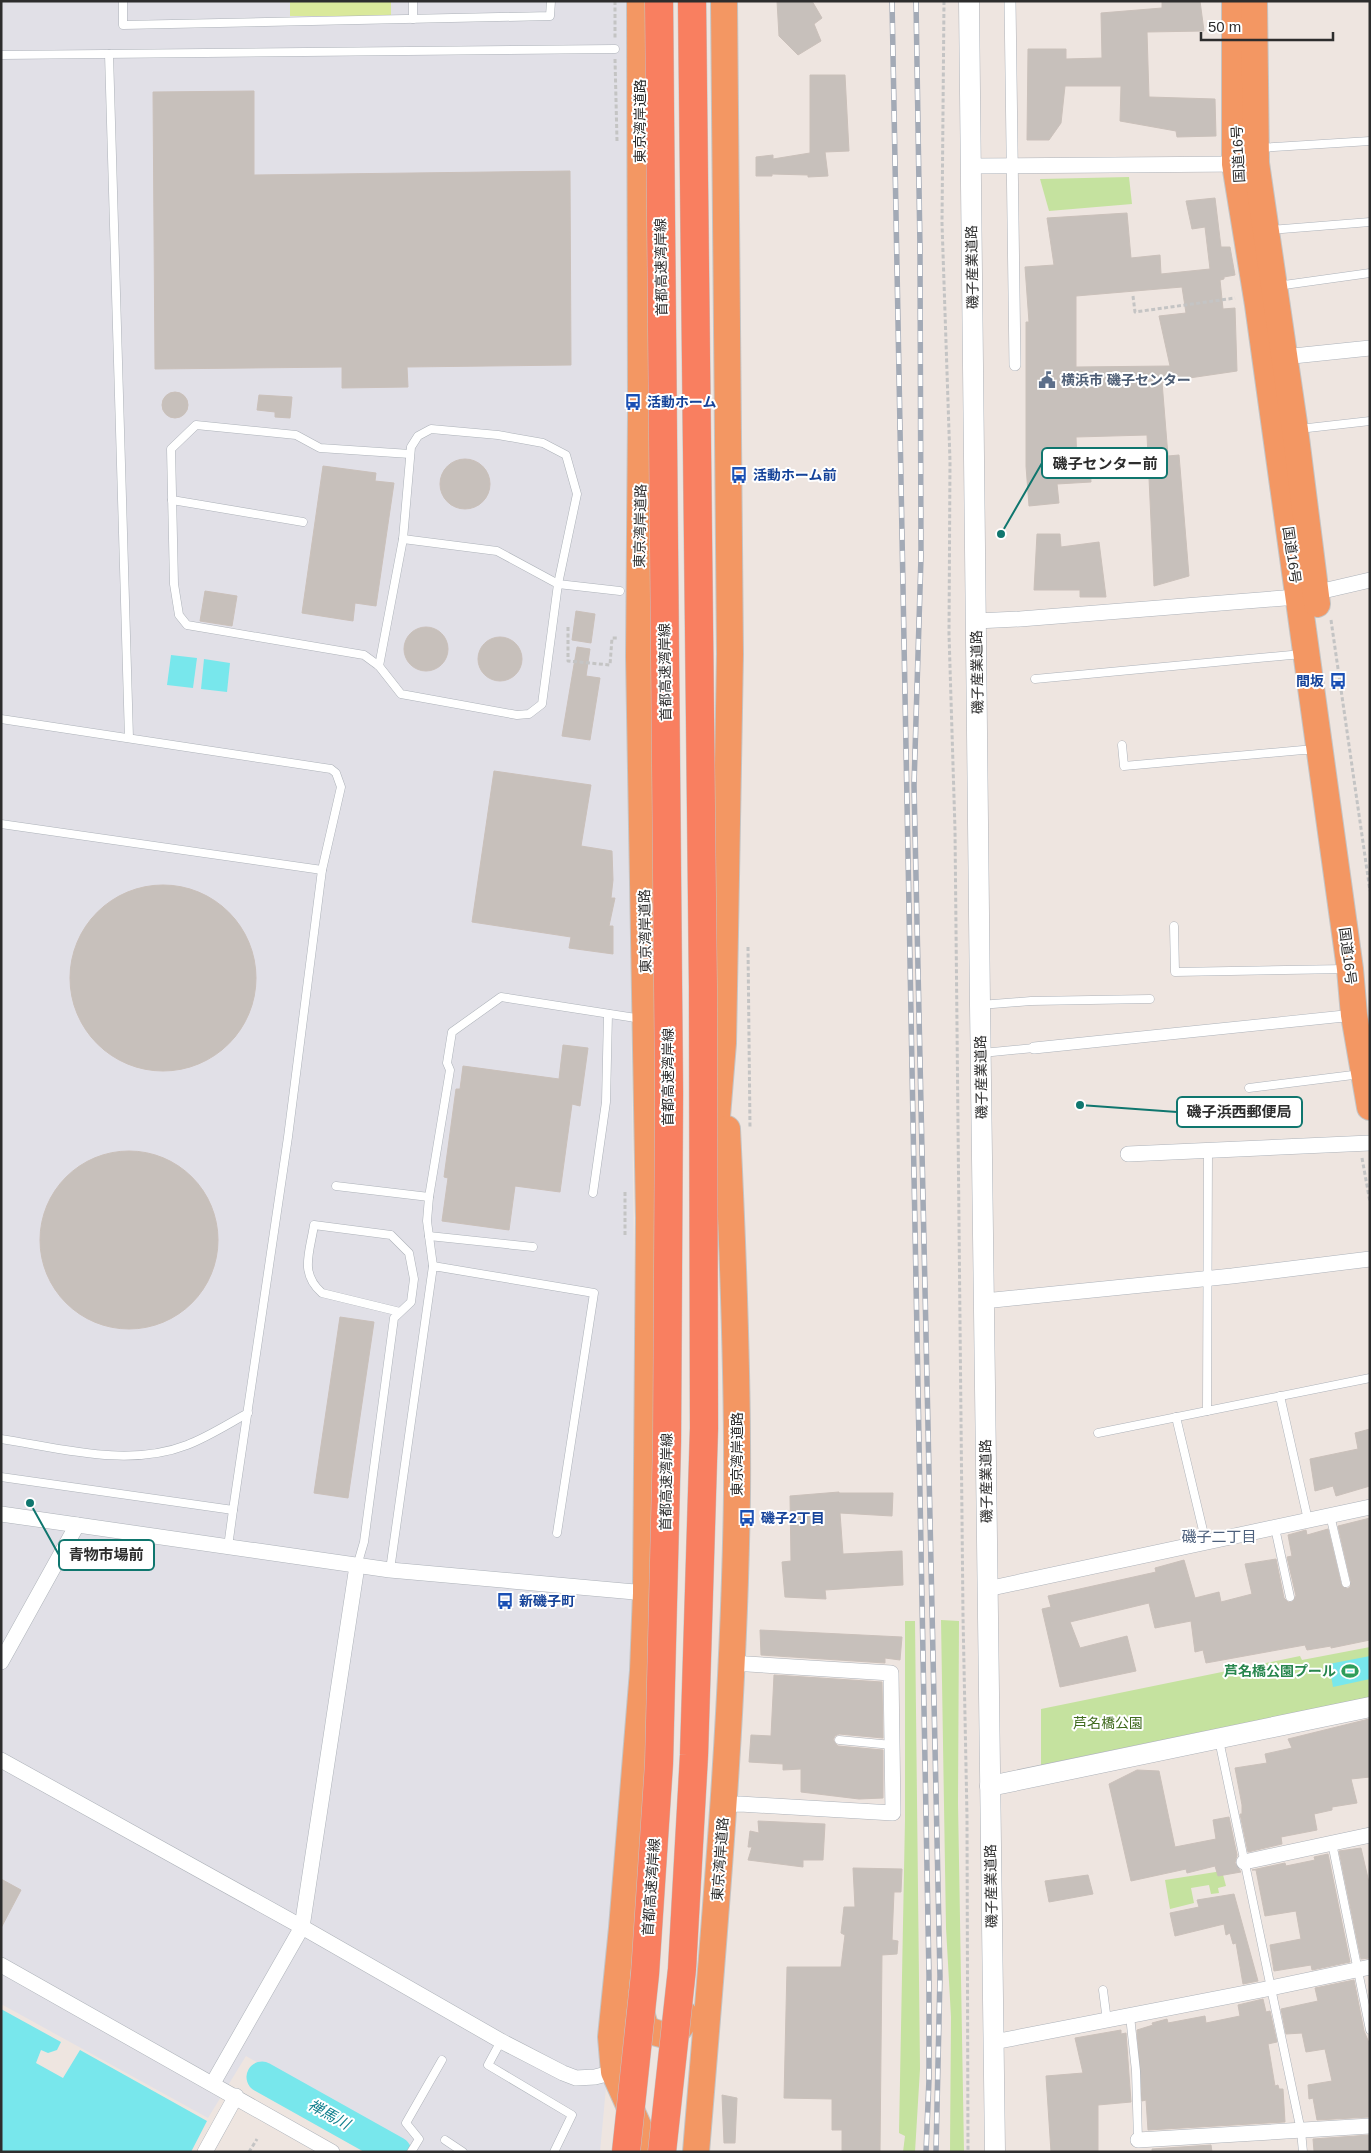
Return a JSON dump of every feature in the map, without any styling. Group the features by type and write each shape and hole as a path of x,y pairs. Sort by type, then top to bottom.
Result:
{"highway":[{"name":"東京湾岸道路","path":"640,1 641,412 639,657 649,1218 646,1593 643,1671 622,1928 610,2036 614,2072 650,2152"},
{"name":"首都高速湾岸線","path":"626,2152 644,1974 659,1763 667,1441 669,1093 659,1"},
{"path":"662,2152 682,1960 694,1755 704,1428 703,996 692,1"},
{"name":"東京湾岸道路","path":"714,1159 723,1043 730,654 724,1"},
{"name":"国道16号","path":"1235,1 1249,158 1258,305 1370,986"},
{"name":"国道16号","path":"1254,1 1249,158 1264,230 1295,430 1306,595 1307,654 1370,1107"},
{"name":"東京湾岸道路","path":"696,2152 724,1805 737,1496 737,1341 723,1043"},
{"name":"東京湾岸道路","path":"646,1051 658,1170"},
{"name":"東京湾岸道路","path":"622,1928 647,2028 665,2036 678,2031 684,2023 689,1998 704,1947 715,1924"}],"street":[{"name":"磯子産業道路","path":"970,1 980,1053 995,2152"},
{"path":"1010,1 1015,366"},
{"path":"971,166 1249,158"},
{"path":"1284,355 1293,356 1370,348"},
{"path":"976,621 1306,595 1370,580"},
{"path":"1034,1048 1358,1015"},
{"path":"1128,1154 1370,1143"},
{"path":"984,1301 1370,1259"},
{"path":"987,1589 1370,1507"},
{"path":"1,1514 357,1566 646,1593"},
{"path":"1,1662 77,1525"},
{"path":"213,2083 302,1927 357,1566"},
{"path":"724,1805 740,1804 893,1813 891,1673 730,1663"},
{"path":"990,1786 1370,1707"},
{"path":"1,1760 302,1927 501,2041 563,2073 576,2078 595,2077 614,2072"},
{"path":"1244,1862 1370,1835"},
{"path":"1,1966 213,2083 332,2152"},
{"path":"994,2042 1107,2021 1364,1968"},
{"path":"205,2152 236,2096"},
{"path":"1138,2140 1370,2126"}],"lane":[{"path":"123,1 123,25 550,16 551,1"},
{"path":"413,1 413,19"},
{"path":"1,55 615,49"},
{"path":"109,54 129,738"},
{"path":"1249,158 1370,140"},
{"path":"1264,230 1370,222"},
{"path":"1273,286 1370,274"},
{"path":"1295,430 1304,427 1370,420"},
{"path":"379,666 402,539 411,447 418,436 431,429 498,434 543,443 566,455 577,494 558,584 542,704 529,714 517,715 401,694 379,666 364,655 187,625 179,615 174,584 171,449 196,425 296,435 320,448 410,454"},
{"path":"172,500 303,522"},
{"path":"402,539 497,552 558,584 620,591"},
{"path":"1035,679 1307,654"},
{"path":"1,719 331,769 336,773 341,787 322,870 288,1137 228,1547"},
{"path":"1122,744 1124,766 1303,750 1320,751"},
{"path":"1,824 322,870"},
{"path":"1174,926 1175,972 1350,969"},
{"path":"390,1570 433,1266 427,1221 429,1197 450,1070 447,1063 452,1032 501,997 646,1019"},
{"path":"980,1005 1031,1001 1150,999"},
{"path":"594,1193 606,1102 608,1014"},
{"path":"980,1053 1034,1048"},
{"path":"1249,1088 1366,1074"},
{"path":"1207,1411 1208,1151"},
{"path":"336,1186 429,1197"},
{"path":"357,1566 364,1542 394,1318 411,1302 414,1279 409,1253 391,1235 314,1224 308,1276 315,1287 322,1294 400,1312"},
{"path":"429,1236 533,1247"},
{"path":"433,1266 594,1293 558,1532"},
{"path":"1098,1433 1370,1378"},
{"path":"1280,1396 1308,1520"},
{"path":"1,1438 109,1456 148,1454 185,1446 212,1434 248,1413"},
{"path":"1176,1417 1206,1543"},
{"path":"1,1477 234,1510"},
{"path":"1330,1515 1346,1583"},
{"path":"1275,1528 1290,1597"},
{"path":"1219,1738 1301,2131 1303,2152"},
{"path":"839,1740 892,1745"},
{"path":"1332,1843 1364,1968 1370,2030"},
{"path":"1103,1990 1107,2021"},
{"path":"1130,2016 1136,2072 1138,2140"},
{"path":"501,2041 488,2065 572,2115 554,2152"},
{"path":"411,2152 419,2139 406,2123 442,2060"},
{"path":"445,2140 463,2152"}],"path":[{"path":"944,1 942,224 950,461 950,634 955,830 967,1817 968,2152"},
{"path":"1133,296 1135,312 1241,297"},
{"path":"1331,616 1370,891"},
{"path":"568,627 568,661 610,664 612,638 621,639"},
{"path":"249,2152 257,2138"}],"shaded area":[{"path":"1,1 629,1 627,648 637,1544 630,1652 617,1969 600,2152 416,2152 246,2056 208,2118 1,2004"}],"green space":[{"path":"290,1 391,1 391,16 290,16"},
{"path":"1129,177 1132,204 1049,211 1040,179"},
{"path":"941,1620 959,1621 958,1803 964,2152 950,2152 951,2017 946,1928"},
{"path":"905,1621 915,1621 920,2069 915,2152 903,2152 905,2136 899,2133 905,1819"},
{"name":"芦名橋公園","path":"1370,1647 1370,1697 1041,1765 1041,1709 1300,1656 1302,1660"},
{"path":"1222,1871 1226,1886 1218,1888 1219,1893 1211,1894 1209,1885 1191,1888 1194,1903 1170,1909 1165,1880"}],"water":[{"path":"171,655 197,658 193,688 167,685"},
{"path":"204,659 230,663 227,692 201,689"},
{"name":"芦名橋公園プール","path":"1370,1656 1370,1679 1333,1687 1329,1664"},
{"path":"1,2009 61,2042 57,2050 48,2053 41,2050 36,2063 63,2078 80,2050 207,2121 191,2152 1,2152"}],"building":[{"path":"777,1 812,1 822,18 814,24 821,41 798,55 779,36"},
{"path":"1162,1 1200,1 1204,31 1147,32 1149,97 1215,99 1216,136 1177,137 1176,131 1120,121 1121,86 1065,86 1061,123 1049,140 1027,140 1028,49 1066,49 1066,59 1102,58 1101,13 1162,8"},
{"path":"810,75 845,75 849,151 825,152 828,176 808,177 808,175 772,174 772,176 756,176 756,157 773,155 773,159 810,153"},
{"path":"254,91 254,175 570,171 571,365 407,367 408,387 342,388 342,367 155,369 153,92"},
{"path":"1215,198 1221,247 1230,247 1235,275 1224,277 1224,279 1220,280 1223,309 1235,308 1237,371 1162,382 1168,456 1179,455 1189,576 1154,586 1147,435 1076,437 1077,464 1090,464 1091,482 1057,484 1059,503 1029,506 1026,466 1026,322 1029,322 1025,267 1054,265 1047,218 1127,213 1131,258 1160,255 1161,274 1210,269 1205,227 1192,229 1186,201","holes":["1182,287 1186,313 1159,316 1170,366 1076,367 1076,296"]},
{"path":"175,392 184,396 188,405 184,414 175,418 166,414 162,405 166,396"},
{"path":"259,395 292,397 290,418 275,417 275,412 257,410"},
{"path":"470,459 483,466 489,474 489,494 483,502 475,508 460,509 447,502 441,494 440,479 447,466 455,460"},
{"path":"323,466 376,473 375,481 394,483 376,606 355,603 353,621 302,613"},
{"path":"1037,534 1060,534 1061,547 1099,542 1106,597 1080,597 1080,590 1034,590"},
{"path":"205,591 237,596 232,626 200,621"},
{"path":"576,611 595,614 591,643 572,640"},
{"path":"430,627 442,633 447,640 447,658 442,665 435,670 422,671 414,668 407,661 404,645 407,637 414,630"},
{"path":"504,637 516,643 521,650 521,668 516,675 509,680 496,681 488,678 481,671 478,655 481,647 488,640"},
{"path":"577,647 590,649 586,676 600,678 590,740 562,736"},
{"path":"494,771 591,785 581,846 612,851 613,880 611,898 615,898 609,926 613,926 613,954 569,948 571,937 472,922"},
{"path":"163,885 199,892 229,912 249,942 256,978 249,1014 229,1044 199,1064 163,1071 127,1064 97,1044 77,1014 70,978 77,942 97,912 127,892"},
{"path":"563,1045 588,1048 580,1106 572,1104 560,1192 515,1186 509,1230 442,1221 448,1178 444,1177 456,1089 460,1089 463,1066 559,1079"},
{"path":"129,1151 163,1158 178,1166 192,1177 203,1191 211,1206 218,1240 211,1274 203,1289 192,1303 178,1314 163,1322 129,1329 95,1322 80,1314 66,1303 55,1289 47,1274 40,1240 47,1206 55,1191 66,1177 80,1166 95,1158"},
{"path":"340,1317 374,1322 348,1498 314,1493"},
{"path":"1370,1429 1370,1486 1336,1496 1333,1486 1315,1491 1310,1459 1358,1449 1355,1433"},
{"path":"839,1492 893,1493 892,1516 840,1513 843,1554 902,1551 903,1585 825,1590 826,1599 785,1597 782,1562 791,1561 790,1496"},
{"path":"1370,1518 1370,1640 1331,1648 1331,1646 1307,1650 1305,1645 1206,1663 1203,1650 1195,1652 1191,1621 1155,1628 1149,1603 1070,1622 1080,1648 1127,1636 1136,1671 1060,1687 1042,1609 1051,1607 1048,1596 1156,1572 1155,1568 1184,1560 1195,1598 1219,1592 1221,1602 1252,1594 1245,1564 1276,1559 1284,1598 1288,1602 1292,1602 1296,1596 1287,1557 1292,1556 1288,1535 1306,1530 1307,1535 1328,1529 1341,1584 1347,1589 1350,1587 1351,1582 1338,1526"},
{"path":"760,1630 902,1637 900,1660 885,1658 885,1663 761,1655"},
{"path":"774,1675 882,1682 883,1738 839,1734 833,1740 838,1746 883,1750 883,1798 859,1799 801,1792 801,1769 783,1770 783,1764 749,1762 751,1735 771,1736"},
{"path":"1369,1719 1370,1777 1351,1779 1357,1803 1332,1807 1332,1810 1314,1814 1317,1830 1281,1837 1282,1844 1248,1852 1240,1814 1242,1814 1242,1805 1235,1768 1267,1763 1265,1754 1292,1748 1288,1739"},
{"path":"1137,1770 1159,1771 1175,1847 1216,1839 1213,1820 1229,1817 1237,1855 1235,1863 1241,1872 1218,1876 1215,1866 1187,1873 1186,1869 1131,1881 1109,1784"},
{"path":"758,1821 825,1824 823,1860 803,1860 803,1867 748,1860 752,1847 748,1847 750,1831 759,1833"},
{"path":"1361,1848 1370,1887 1370,1958 1361,1959 1339,1851"},
{"path":"1328,1854 1350,1962 1312,1970 1311,1965 1274,1971 1270,1945 1301,1939 1296,1911 1265,1916 1256,1870 1252,1870 1285,1863 1286,1866 1315,1860 1314,1857"},
{"path":"853,1868 902,1869 901,1892 894,1892 892,1940 898,1941 897,1954 882,1955 880,2152 842,2152 842,2130 832,2130 832,2099 784,2098 787,1967 841,1967 845,1935 841,1933 844,1907 855,1907"},
{"path":"1088,1875 1093,1894 1049,1902 1045,1881"},
{"path":"1,1879 21,1890 1,1928"},
{"path":"1234,1894 1258,1981 1243,1984 1236,1943 1233,1944 1230,1933 1226,1935 1224,1924 1175,1936 1170,1913 1199,1907 1197,1900"},
{"path":"1354,1980 1364,2031 1370,2045 1370,2117 1317,2120 1313,2098 1309,2099 1308,2085 1332,2081 1325,2049 1306,2052 1302,2033 1286,2034 1281,2009 1318,2001 1315,1988"},
{"path":"1263,1999 1266,2012 1270,2011 1277,2042 1268,2044 1275,2086 1278,2085 1279,2089 1283,2089 1285,2122 1148,2130 1146,2100 1142,2101 1137,2030 1167,2019 1168,2023 1205,2016 1206,2023 1240,2016 1238,2005"},
{"path":"1121,2030 1121,2034 1126,2033 1131,2102 1098,2105 1098,2152 1051,2152 1046,2076 1083,2073 1075,2038"},
{"path":"722,2095 737,2098 735,2143 724,2143"},
{"path":"1370,2135 1370,2152 1314,2151 1313,2139"},
{"path":"1211,2145 1212,2152 1152,2152 1152,2149"}],"waterway":[{"name":"禅馬川","path":"262,2077 396,2152"}],"railway":[{"path":"892,1 929,1975 929,2079 926,2152"},
{"path":"916,1 920,249 921,557 914,785 940,1976 936,2152"}],"place":[{"name":"横浜市 磯子センター","path":"1047,380"},
{"name":"活動ホーム","path":"633,402"},
{"name":"活動ホーム前","path":"739,475"},
{"name":"磯子センター前","path":"1001,534"},
{"name":"間坂","path":"1338,681"},
{"name":"磯子浜西郵便局","path":"1080,1105"},
{"name":"青物市場前","path":"30,1503"},
{"name":"磯子2丁目","path":"747,1518"},
{"name":"新磯子町","path":"505,1601"},
{"name":"芦名橋公園プール","path":"1350,1671"}],"district":[{"name":"磯子二丁目","path":"1219,1536"}]}
